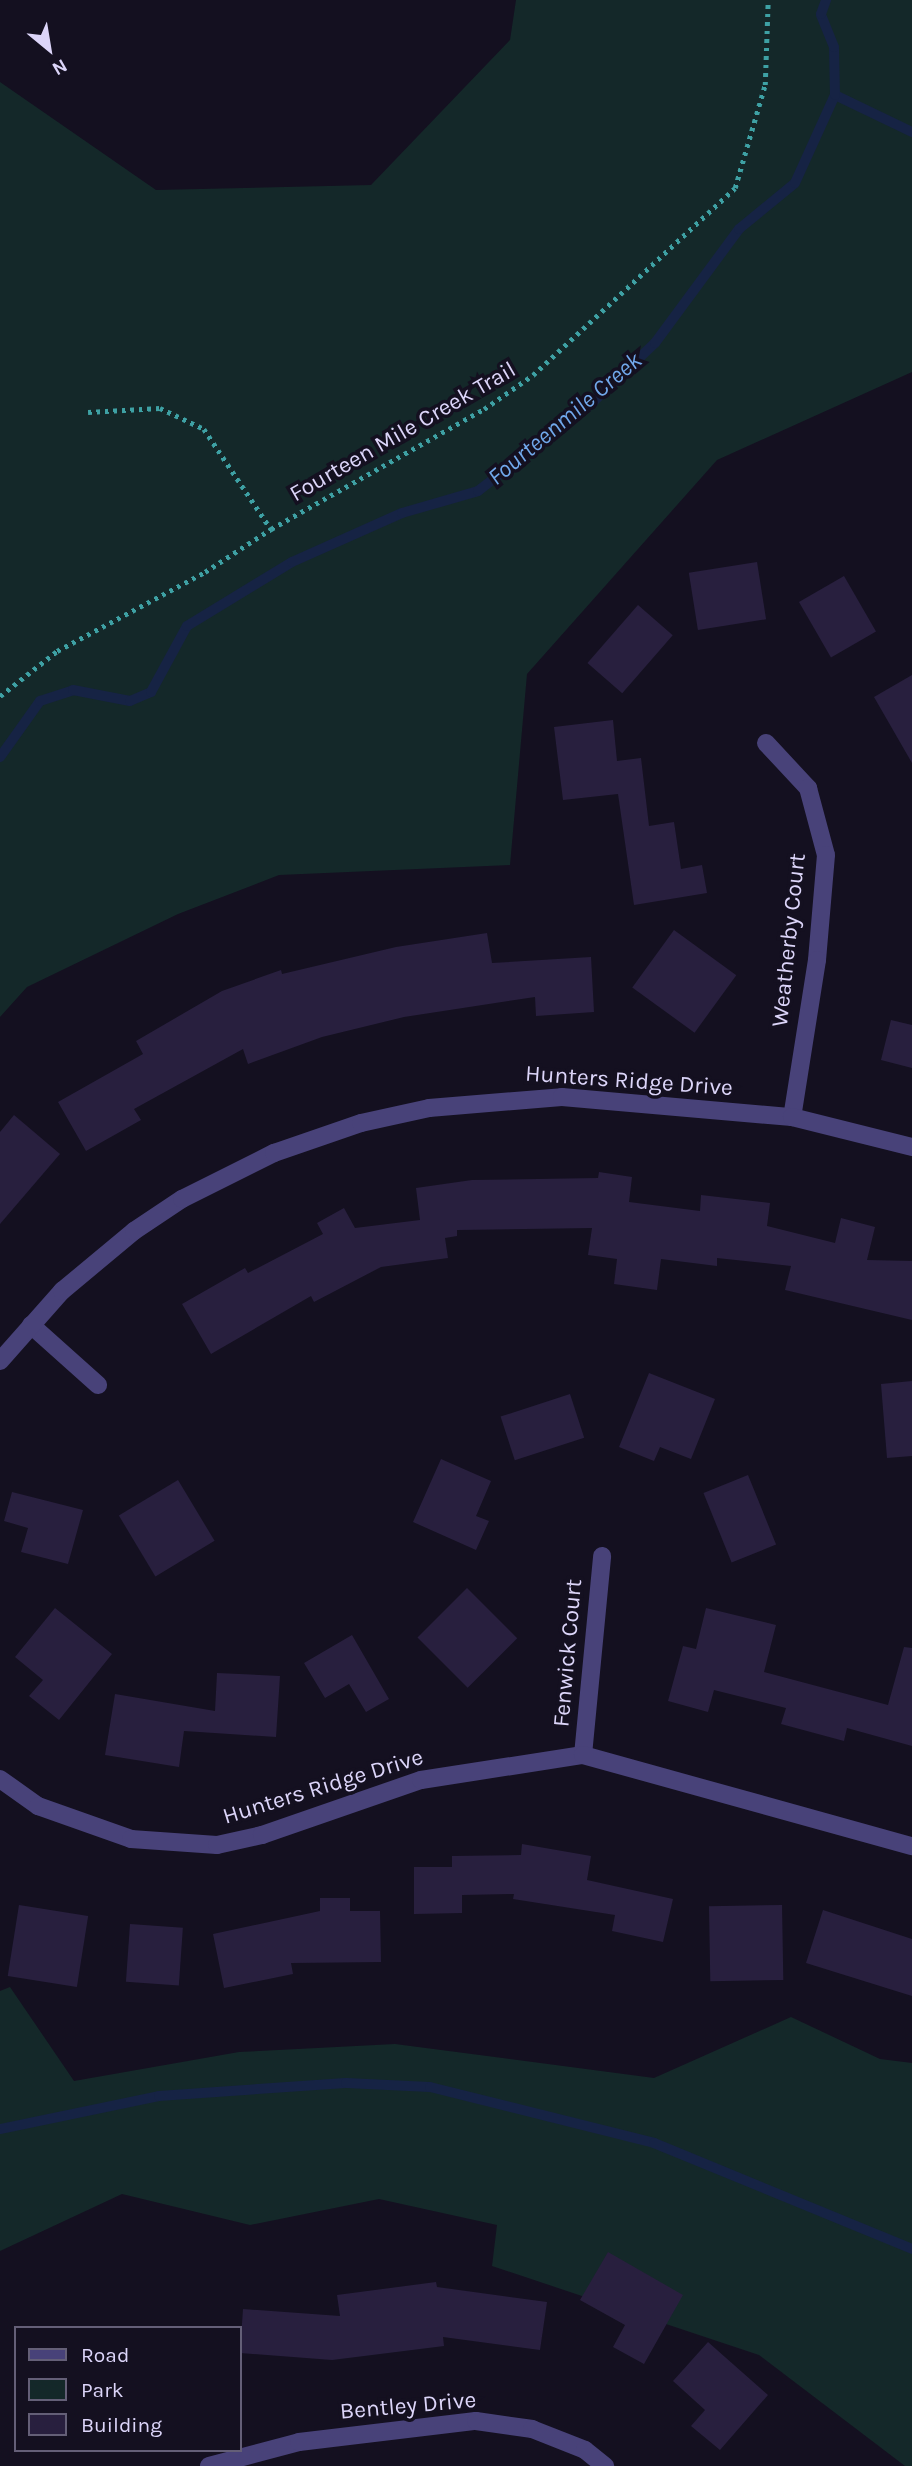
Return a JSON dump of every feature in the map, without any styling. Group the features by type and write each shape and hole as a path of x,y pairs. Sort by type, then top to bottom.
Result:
{"street":[{"name":"Weatherby Court","path":"766,743 808,788 826,855 817,960 792,1118"},
{"name":"Hunters Ridge Drive","path":"0,1361 62,1292 134,1231 182,1199 274,1153 361,1123 429,1108 562,1097 792,1118 912,1147"},
{"path":"31,1325 98,1385"},
{"name":"Fenwick Court","path":"583,1755 602,1556"},
{"name":"Hunters Ridge Drive","path":"0,1779 38,1806 131,1839 217,1845 262,1835 421,1780 583,1755 912,1846"},
{"name":"Bentley Drive","path":"209,2466 299,2442 476,2421 532,2429 585,2450 605,2466"}],"path":[{"name":"Fourteen Mile Creek Trail","path":"0,696 57,651 205,572 271,529 484,410 533,375 735,188 765,85 768,0"},
{"path":"88,412 160,408 204,429 271,529"}],"green space":[{"path":"516,0 912,0 912,372 717,460 527,674 510,865 279,875 178,914 27,987 0,1017 0,82 156,190 371,185 510,40"},
{"path":"10,1987 74,2081 239,2052 395,2044 654,2078 791,2017 880,2059 912,2063 912,2466 905,2466 759,2355 492,2266 497,2225 379,2199 250,2225 122,2194 0,2251 0,1991"}],"building":[{"path":"757,562 766,619 698,630 689,573"},
{"path":"844,576 876,631 831,657 799,602"},
{"path":"638,605 673,635 622,693 587,663"},
{"path":"912,675 912,763 874,697"},
{"path":"613,720 617,761 641,758 649,826 674,822 681,869 702,865 707,893 634,905 618,794 563,800 554,727"},
{"path":"674,930 736,975 695,1033 632,987"},
{"path":"487,933 492,963 591,957 594,1012 536,1016 535,997 404,1017 322,1037 248,1064 243,1049 134,1109 141,1120 86,1151 58,1102 143,1054 136,1041 222,991 281,970 282,974 396,947"},
{"path":"891,1020 912,1025 912,1068 881,1060"},
{"path":"14,1115 60,1154 0,1224 0,1132"},
{"path":"599,1172 632,1177 629,1202 700,1211 701,1195 770,1203 767,1226 835,1243 841,1218 875,1227 867,1260 912,1261 912,1320 785,1290 791,1266 717,1258 717,1266 661,1259 657,1290 614,1284 617,1259 588,1255 592,1228 457,1230 457,1236 445,1238 448,1258 381,1267 314,1302 311,1296 211,1354 182,1304 245,1268 248,1273 323,1234 317,1223 344,1208 355,1228 420,1220 416,1188 472,1180 598,1178"},
{"path":"649,1373 715,1399 691,1459 660,1447 654,1461 619,1447"},
{"path":"912,1381 912,1456 887,1458 881,1384"},
{"path":"570,1394 584,1438 515,1460 501,1417"},
{"path":"441,1459 491,1481 476,1516 489,1521 476,1550 413,1522"},
{"path":"748,1475 776,1545 732,1563 703,1493"},
{"path":"178,1480 215,1541 155,1576 119,1516"},
{"path":"12,1492 83,1510 68,1564 21,1552 28,1528 4,1521"},
{"path":"467,1588 517,1638 468,1688 418,1637"},
{"path":"55,1608 112,1654 59,1720 29,1696 43,1680 15,1657"},
{"path":"706,1608 776,1625 764,1672 888,1705 904,1647 912,1648 912,1746 847,1728 844,1741 781,1724 786,1708 714,1690 708,1712 668,1701 683,1646 696,1649"},
{"path":"352,1635 389,1699 366,1712 349,1684 325,1698 304,1663"},
{"path":"217,1673 280,1676 276,1737 184,1731 179,1767 105,1755 115,1694 215,1711"},
{"path":"522,1844 591,1856 587,1880 673,1899 663,1942 612,1931 615,1915 513,1899 514,1894 462,1895 462,1913 414,1914 414,1867 452,1867 452,1856 521,1855"},
{"path":"320,1898 350,1898 350,1911 380,1911 381,1962 291,1963 293,1974 224,1988 213,1934 320,1911"},
{"path":"19,1905 88,1916 77,1987 8,1976"},
{"path":"782,1905 783,1980 710,1981 709,1906"},
{"path":"823,1910 912,1939 912,1996 806,1963"},
{"path":"130,1924 183,1928 179,1986 126,1982"},
{"path":"608,2252 683,2295 644,2364 613,2347 625,2325 580,2300"},
{"path":"436,2282 437,2287 547,2302 540,2350 443,2337 444,2346 332,2360 242,2353 243,2309 340,2316 337,2295"},
{"path":"708,2342 768,2395 720,2450 691,2426 705,2410 673,2381"}],"waterway":[{"name":"Fourteenmile Creek","path":"0,757 40,701 73,690 130,701 151,692 187,626 292,562 402,513 478,491 593,402 655,343 739,229 795,183 835,95 834,47 821,14 826,0"},
{"path":"835,95 912,132"},
{"path":"0,2129 159,2096 346,2083 430,2087 654,2143 912,2249"}]}
